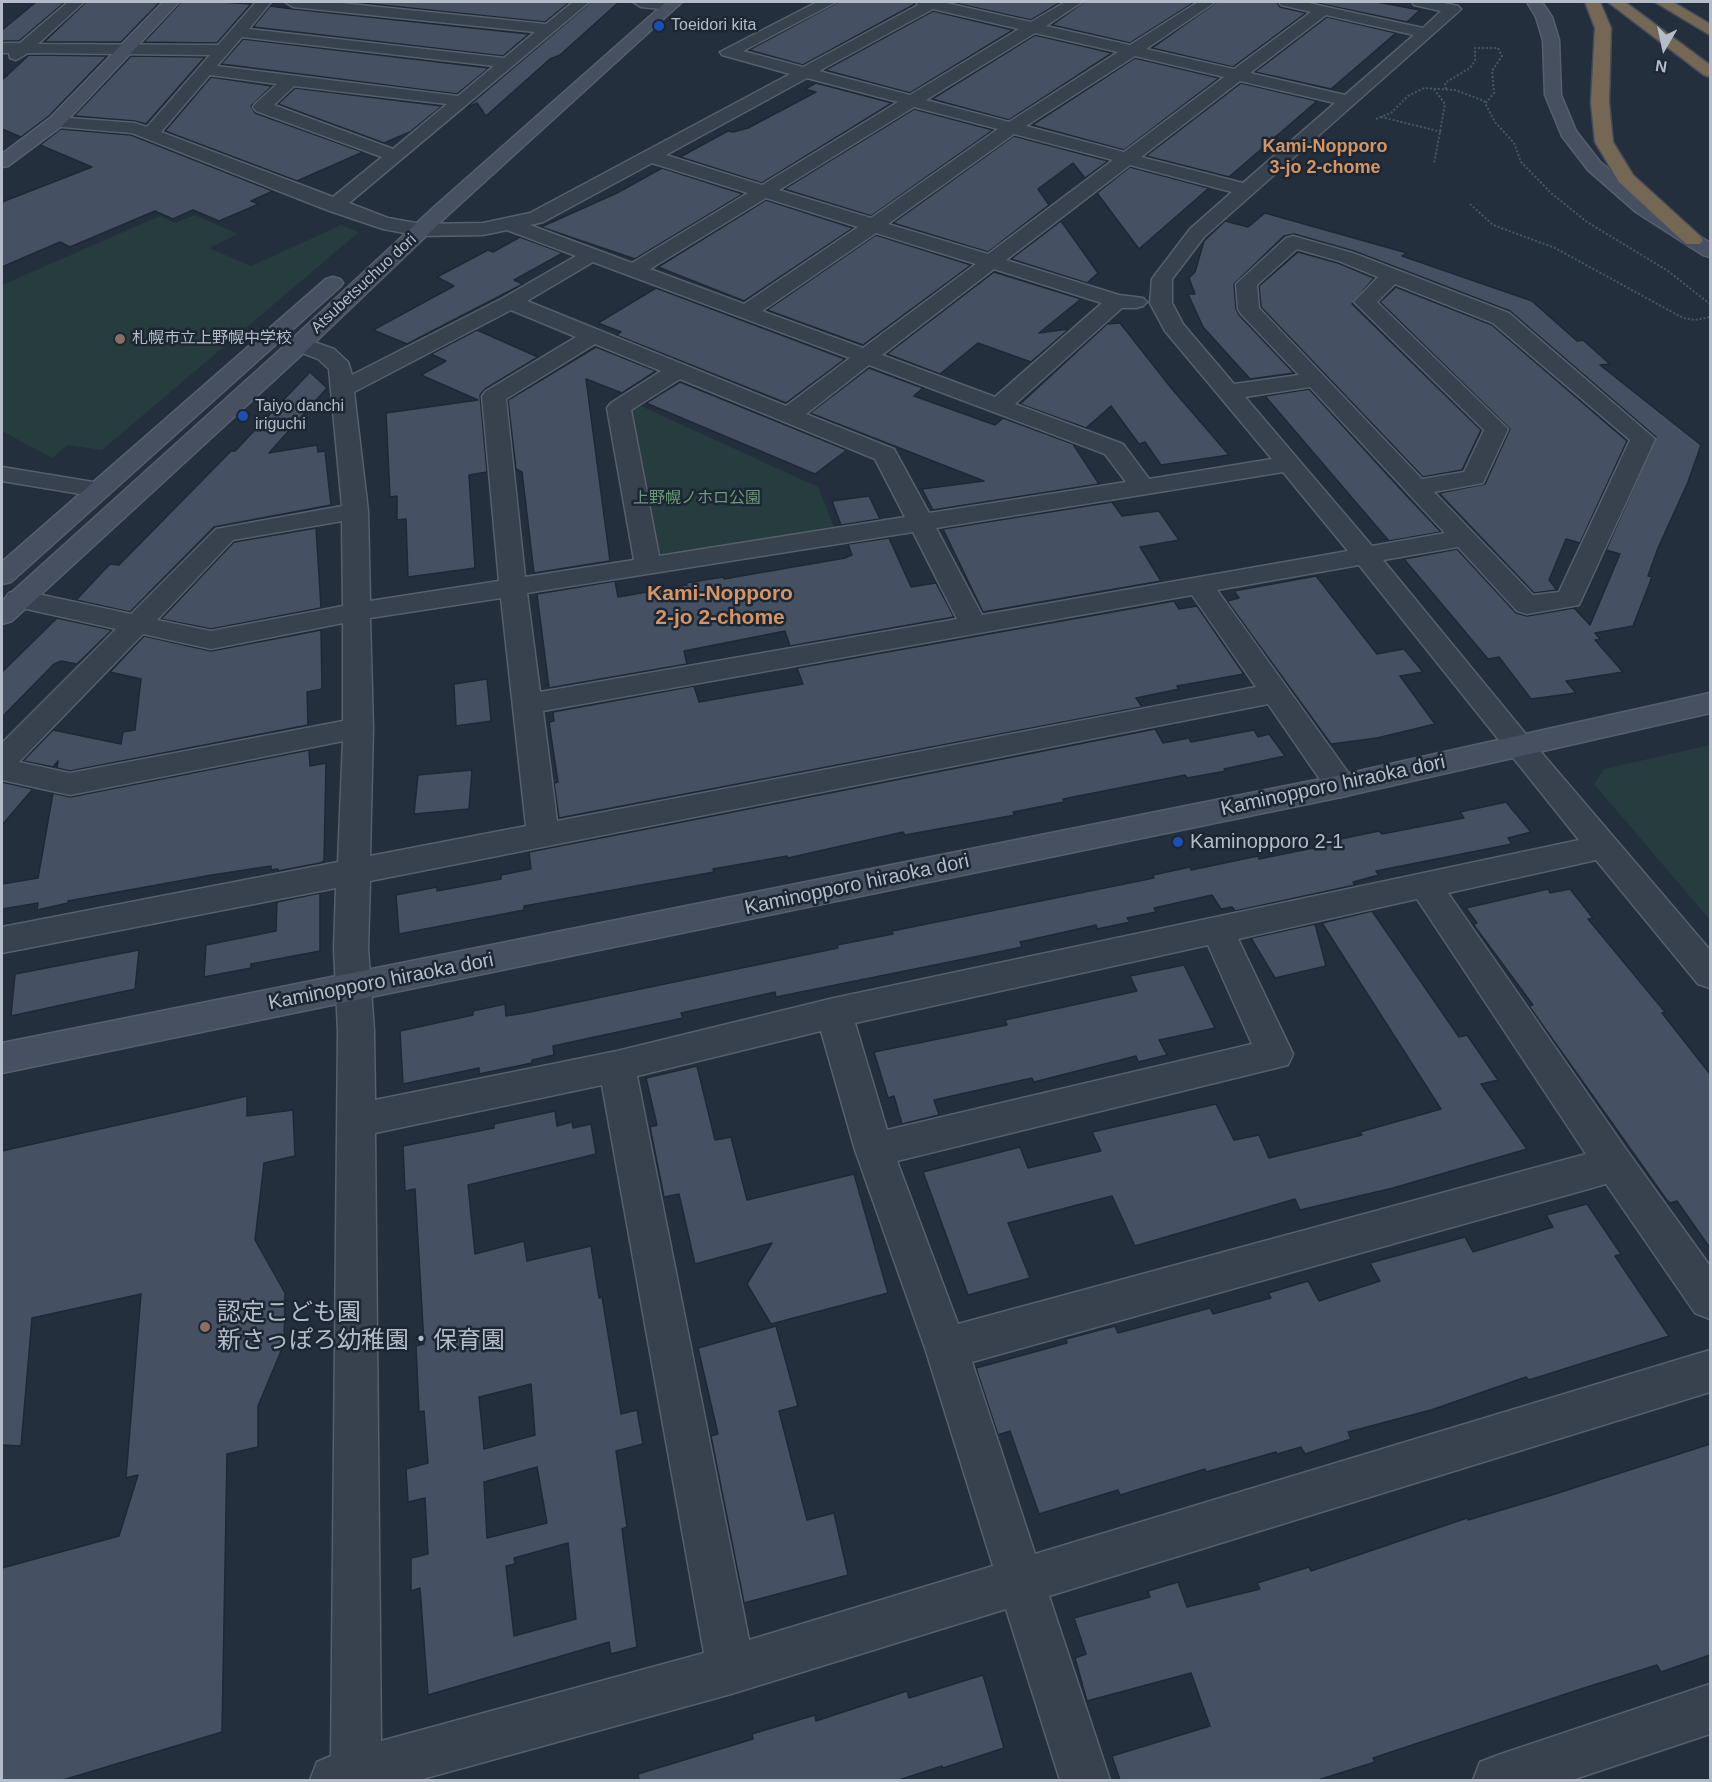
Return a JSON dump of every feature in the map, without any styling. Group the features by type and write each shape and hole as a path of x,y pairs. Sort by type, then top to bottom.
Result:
{"highway":[{"path":"1593,2 1603,28 1600,103 1604,142 1626,178 1693,240"},
{"path":"1616,2 1710,72"},
{"path":"1643,2 1709,38"},
{"path":"1663,2 1710,14"},
{"path":"1682,7 1709,38"}],"main road":[{"path":"2,162 56,122 171,2"},
{"name":"Atsubetsuchuo dori","path":"2,576 396,226 657,2"},
{"name":"Atsubetsuchuo dori","path":"10,607 300,344 657,2"},
{"path":"1535,2 1544,17 1551,40 1553,95 1568,132 1594,166 1643,208 1710,251"},
{"name":"Kaminopporo hiraoka dori","path":"2,1058 1341,786 1710,703"}],"street":[{"path":"2,69 76,2"},
{"path":"151,133 264,2"},
{"path":"293,2 548,29"},
{"path":"334,206 393,155 582,2"},
{"path":"828,2 728,52 1246,190"},
{"path":"56,122 109,124 151,133 334,206 396,226 452,231 512,225 536,218 653,157 930,2 1349,101"},
{"path":"636,269 1075,2"},
{"path":"748,310 874,225 1011,128 1208,2"},
{"path":"1286,2 1426,33"},
{"path":"1419,2 1458,5"},
{"path":"1458,5 1197,232 1162,279 1161,303 1173,326 1366,556 1518,745 1710,974"},
{"path":"789,415 1323,10"},
{"path":"237,32 508,63"},
{"path":"2,48 222,50"},
{"path":"207,70 460,101"},
{"path":"290,80 262,108 393,155"},
{"path":"653,157 1117,301 1161,303"},
{"path":"512,225 748,310 1114,449 1143,488"},
{"path":"1293,242 1346,257 1501,318 1643,439 1569,599 1527,605 1315,380 1249,309 1246,284 1293,242"},
{"path":"344,388 510,302 593,254"},
{"path":"1392,275 1365,302 1496,429 1474,478 1416,487"},
{"path":"1000,405 1117,301"},
{"path":"510,302 885,454 974,625"},
{"path":"543,836 529,704 513,588 494,396 594,335"},
{"path":"300,344 326,354 340,367 356,511 358,728 351,948 354,988 351,1778 731,1670 1710,1371"},
{"path":"648,567 619,408 679,370"},
{"path":"1229,393 1315,380"},
{"path":"10,607 136,624 211,640 356,612 1289,464"},
{"path":"2,475 99,490"},
{"path":"2,761 225,534 356,511"},
{"path":"529,704 1464,538"},
{"path":"1199,585 1341,786"},
{"path":"2,940 1275,693"},
{"path":"2,769 70,784 358,728"},
{"path":"354,1120 617,1066 834,1013 1605,846"},
{"path":"1425,885 1614,1164 1710,1299"},
{"path":"874,1150 1275,1054 1217,929"},
{"path":"834,1013 874,1150 946,1348 1085,1780"},
{"path":"617,1066 731,1670"},
{"path":"946,1348 1614,1164"},
{"path":"1498,1780 1710,1709"}],"path":[{"path":"1446,89 1445,83 1470,68 1475,61 1475,48 1486,46 1498,48 1502,56 1492,71 1494,93 1486,103"},
{"path":"1434,88 1445,104 1442,132 1434,164"},
{"path":"1376,119 1390,113 1417,90 1446,89 1474,96 1486,103 1495,122 1514,143 1521,162 1560,201 1587,222 1668,271 1710,304"},
{"path":"1381,117 1442,132"},
{"path":"1470,204 1492,225 1555,248 1683,318 1695,320 1710,317"}],"green space":[{"name":"札幌市立上野幌中学校","path":"195,215 238,234 209,248 251,266 341,225 359,232 102,450 67,445 52,458 2,431 2,285 160,216 175,223"},
{"name":"上野幌ノホロ公園","path":"630,401 818,487 838,537 648,567"},
{"path":"1710,745 1710,920 1594,784 1604,769"}],"building":[{"path":"36,2 65,2 19,41 2,41 2,30"},
{"path":"86,2 160,2 121,42 44,42"},
{"path":"181,2 251,4 217,43 144,42"},
{"path":"570,2 545,22 362,3"},
{"path":"591,2 619,2 560,55 550,59 486,116 477,103 466,108"},
{"path":"838,2 914,2 915,4 803,65 749,50"},
{"path":"950,2 1061,2 1031,20"},
{"path":"1084,2 1195,2 1130,43 1052,25"},
{"path":"1217,2 1277,2 1280,7 1306,13 1233,67 1152,48"},
{"path":"1312,2 1377,2 1420,10 1407,22"},
{"path":"270,6 529,34 503,56 253,27"},
{"path":"933,11 1013,30 910,93 825,70"},
{"path":"1327,17 1396,33 1331,89 1255,72"},
{"path":"1035,35 1112,53 1009,120 932,99"},
{"path":"243,39 489,68 457,94 221,64"},
{"path":"29,55 107,56 49,116 21,137 2,129 2,80"},
{"path":"131,56 205,57 146,124 74,116"},
{"path":"1135,58 1219,78 1124,150 1032,125"},
{"path":"211,77 272,86 251,106 255,113 363,152 297,181 165,131"},
{"path":"816,83 892,103 762,183 680,157 728,131 748,128 816,92 805,89"},
{"path":"1241,83 1317,101 1229,177 1146,156"},
{"path":"295,88 442,106 410,132 384,143 278,104"},
{"path":"914,109 993,130 871,216 784,189"},
{"path":"61,129 131,135 273,191 251,201 259,204 219,221 193,210 173,219 155,211 70,247 60,242 2,267 2,202 92,167 40,145"},
{"path":"1014,136 1108,161 1085,178 1073,163 1038,189 1049,205 988,252 893,223"},
{"path":"1130,167 1209,188 1139,249 1097,193"},
{"path":"662,168 743,194 635,259 541,227 617,193"},
{"path":"766,200 853,228 744,301 658,267"},
{"path":"1265,213 1407,253 1402,256 1532,301 1577,341 1583,340 1610,364 1600,365 1701,445 1688,482 1658,548 1648,576 1652,577 1633,626 1595,633 1600,639 1595,640 1623,672 1566,681 1576,693 1531,699 1499,657 1488,659 1404,559 1457,549 1516,613 1527,616 1574,608 1590,625 1620,554 1606,550 1656,437 1510,311 1354,251 1294,234 1284,236 1234,284 1236,309 1239,315 1294,373 1250,379 1203,327 1188,294 1195,294 1189,278 1195,272 1204,241 1225,221 1248,227"},
{"path":"1061,221 1098,273 1087,283 1011,259"},
{"path":"876,235 971,265 863,345 767,310"},
{"path":"520,237 563,253 514,280 523,284 407,344 373,330 454,286 437,277 488,250 493,252"},
{"path":"1298,252 1338,263 1374,278 1352,304 1481,430 1462,470 1423,477 1261,307 1259,286"},
{"path":"994,272 1081,299 1039,333 1069,329 1031,362 978,343 940,374 887,354"},
{"path":"1396,287 1492,325 1627,441 1580,543 1566,539 1549,580 1557,590 1534,593 1439,493 1485,484 1510,429 1380,302"},
{"path":"656,288 845,359 786,403 616,335 621,332 598,323"},
{"path":"1120,323 1172,389 1229,455 1161,465 1145,442 1139,444 1111,406 1086,428 1020,404 1107,324"},
{"path":"477,330 538,357 485,389 480,395 487,472 469,475 475,568 408,577 406,519 397,520 397,496 390,497 386,413 478,400 421,375 446,361 431,354"},
{"path":"596,347 656,371 622,393 586,379 610,561 534,573 522,472 516,469 508,400"},
{"path":"869,368 923,388 914,396 995,425 1003,418 1073,444 1099,484 933,510 922,489 984,481 810,413"},
{"path":"310,372 327,388 269,453 317,445 318,452 325,451 331,505 214,527 130,612 76,600 110,564 119,565 231,451 235,451"},
{"path":"680,382 847,450 815,474 646,403"},
{"path":"1309,389 1441,532 1389,541 1265,396"},
{"path":"869,496 880,519 841,525 832,501"},
{"path":"1112,502 1122,516 1159,511 1179,540 1140,547 1161,581 983,612 943,529"},
{"path":"316,528 321,608 211,629 161,619 234,542"},
{"path":"889,538 911,587 936,583 954,617 790,646 785,631 684,651 687,664 549,688 537,594 615,581 618,597 687,585 686,583 723,577 724,579 845,558 852,555 848,544"},
{"path":"1316,576 1377,654 1404,649 1423,672 1400,676 1435,724 1377,738 1331,744 1227,601 1239,598 1234,591"},
{"path":"1174,601 1179,609 1197,606 1244,674 1177,686 1179,689 1136,698 1142,707 559,818 554,783 558,782 549,722 554,721 553,712 694,686 699,702 803,684 797,668"},
{"path":"57,618 112,630 77,664 61,661 54,664 2,717 2,672"},
{"path":"321,630 322,689 307,692 308,725 70,771 57,768 58,761 53,767 23,761 53,730 121,744 123,732 135,730 141,679 110,672 144,636 211,651"},
{"path":"487,679 491,721 456,726 454,684"},
{"path":"1155,729 1163,743 1189,738 1191,742 1254,730 1258,737 1269,734 1285,756 1224,769 1226,771 1187,778 1185,775 1063,799 1064,802 1013,812 1015,815 905,835 903,832 788,858 787,856 713,869 714,872 524,906 524,910 399,934 396,895 437,887 437,891 501,879 501,875 531,869 529,852"},
{"path":"309,750 310,766 326,763 324,861 278,871 278,869 271,870 271,866 212,875 68,901 68,903 37,910 38,903 2,909 2,884 38,878 53,793 70,797"},
{"path":"472,770 469,809 414,814 418,775"},
{"path":"2,782 33,789 2,825"},
{"path":"1506,802 1531,832 1508,838 1512,844 1376,871 1379,875 1353,882 1355,885 1235,911 1232,907 1221,909 1212,895 1154,908 1156,912 1127,918 1130,922 1097,929 1096,925 1020,942 1022,947 776,997 775,992 681,1013 683,1018 553,1046 554,1055 532,1060 532,1063 479,1074 479,1068 403,1084 400,1031 473,1015 473,1011 505,1004 506,1016 525,1013 838,948 837,945 893,934 892,931 1154,878 1153,875 1190,867 1191,870 1258,856 1259,859 1333,844 1331,841 1379,831 1382,834 1464,818 1460,812"},
{"path":"1548,889 1550,893 1570,889 1593,918 1588,919 1665,1012 1662,1013 1710,1074 1710,1248 1677,1201 1670,1203 1666,1199 1529,1006 1533,1005 1473,924 1477,923 1466,908"},
{"path":"320,893 320,951 251,964 251,968 204,977 206,945 276,931 277,902"},
{"path":"1372,911 1459,1037 1467,1035 1498,1080 1481,1084 1527,1149 1393,1188 1300,1210 1295,1199 1135,1246 1112,1196 1008,1223 1030,1278 968,1295 923,1172 1020,1147 1028,1168 1101,1151 1092,1132 1216,1104 1234,1140 1259,1135 1269,1158 1362,1135 1360,1132 1441,1109 1322,923"},
{"path":"1315,924 1326,966 1275,978 1251,938"},
{"path":"139,950 135,989 11,1016 15,974"},
{"path":"1184,965 1215,1028 1159,1040 1167,1055 1138,1062 1136,1056 1034,1082 1032,1078 934,1100 939,1115 902,1124 894,1096 888,1098 874,1052 1007,1025 1005,1020 1137,991 1130,976"},
{"path":"697,1066 715,1140 731,1137 747,1200 854,1174 888,1293 771,1324 747,1284 772,1243 695,1264 679,1194 664,1197 650,1127 657,1125 646,1078"},
{"path":"247,1096 247,1116 293,1110 295,1156 264,1163 255,1240 285,1293 284,1344 258,1406 258,1447 227,1454 222,1732 63,1780 2,1780 2,1568 119,1536 138,1475 126,1478 141,1294 32,1318 21,1446 2,1445 2,1151"},
{"path":"555,1111 557,1126 572,1122 573,1128 591,1124 596,1154 468,1185 475,1254 524,1241 527,1261 591,1246 599,1298 602,1297 621,1414 637,1410 643,1444 616,1451 627,1527 622,1529 637,1647 611,1654 609,1642 428,1695 420,1588 411,1591 411,1558 428,1554 425,1498 408,1502 406,1469 428,1463 424,1411 419,1412 416,1346 424,1344 415,1189 405,1191 403,1146 494,1128 494,1124","holes":["531,1384 535,1435 484,1449 479,1397","537,1467 547,1523 487,1538 484,1482","568,1543 576,1619 514,1636 506,1566 515,1564 514,1558"]},
{"path":"1587,1204 1621,1254 1615,1256 1669,1336 1529,1380 1526,1377 1431,1410 1348,1432 1351,1439 1305,1454 1301,1447 1277,1454 1276,1452 1206,1472 1205,1469 1120,1495 1118,1490 1039,1514 1010,1431 998,1435 976,1368 1067,1343 1066,1339 1115,1326 1118,1333 1210,1308 1213,1314 1271,1298 1268,1293 1308,1281 1319,1301 1380,1281 1370,1263 1465,1237 1473,1252 1553,1227 1546,1215"},
{"path":"776,1326 798,1406 779,1411 807,1520 834,1513 848,1575 744,1603 711,1436 718,1434 698,1348"},
{"path":"1710,1444 1710,1655 1661,1672 1657,1665 1584,1688 1373,1758 1375,1762 1318,1780 1120,1780 1112,1756 1210,1726 1191,1673 1087,1701 1075,1658 1086,1654 1074,1618 1150,1597 1148,1591 1178,1582 1187,1607 1260,1589 1257,1583 1309,1567 1311,1571 1467,1518 1468,1520 1552,1495"},
{"path":"983,1675 1004,1748 943,1768 942,1766 899,1780 639,1780 638,1774 753,1739 752,1734 815,1715 816,1721 907,1691 909,1698"}],"place":[{"name":"Toeidori kita","path":"659,26"},
{"name":"札幌市立上野幌中学校","path":"120,339"},
{"name":"Taiyo danchi iriguchi","path":"243,416"},
{"name":"Kaminopporo 2-1","path":"1178,842"},
{"name":"認定こども園 新さっぽろ幼稚園・保育園","path":"205,1327"}],"district":[{"name":"Kami-Nopporo 3-jo 2-chome","path":"1325,157"},
{"name":"Kami-Nopporo 2-jo 2-chome","path":"720,606"}]}
